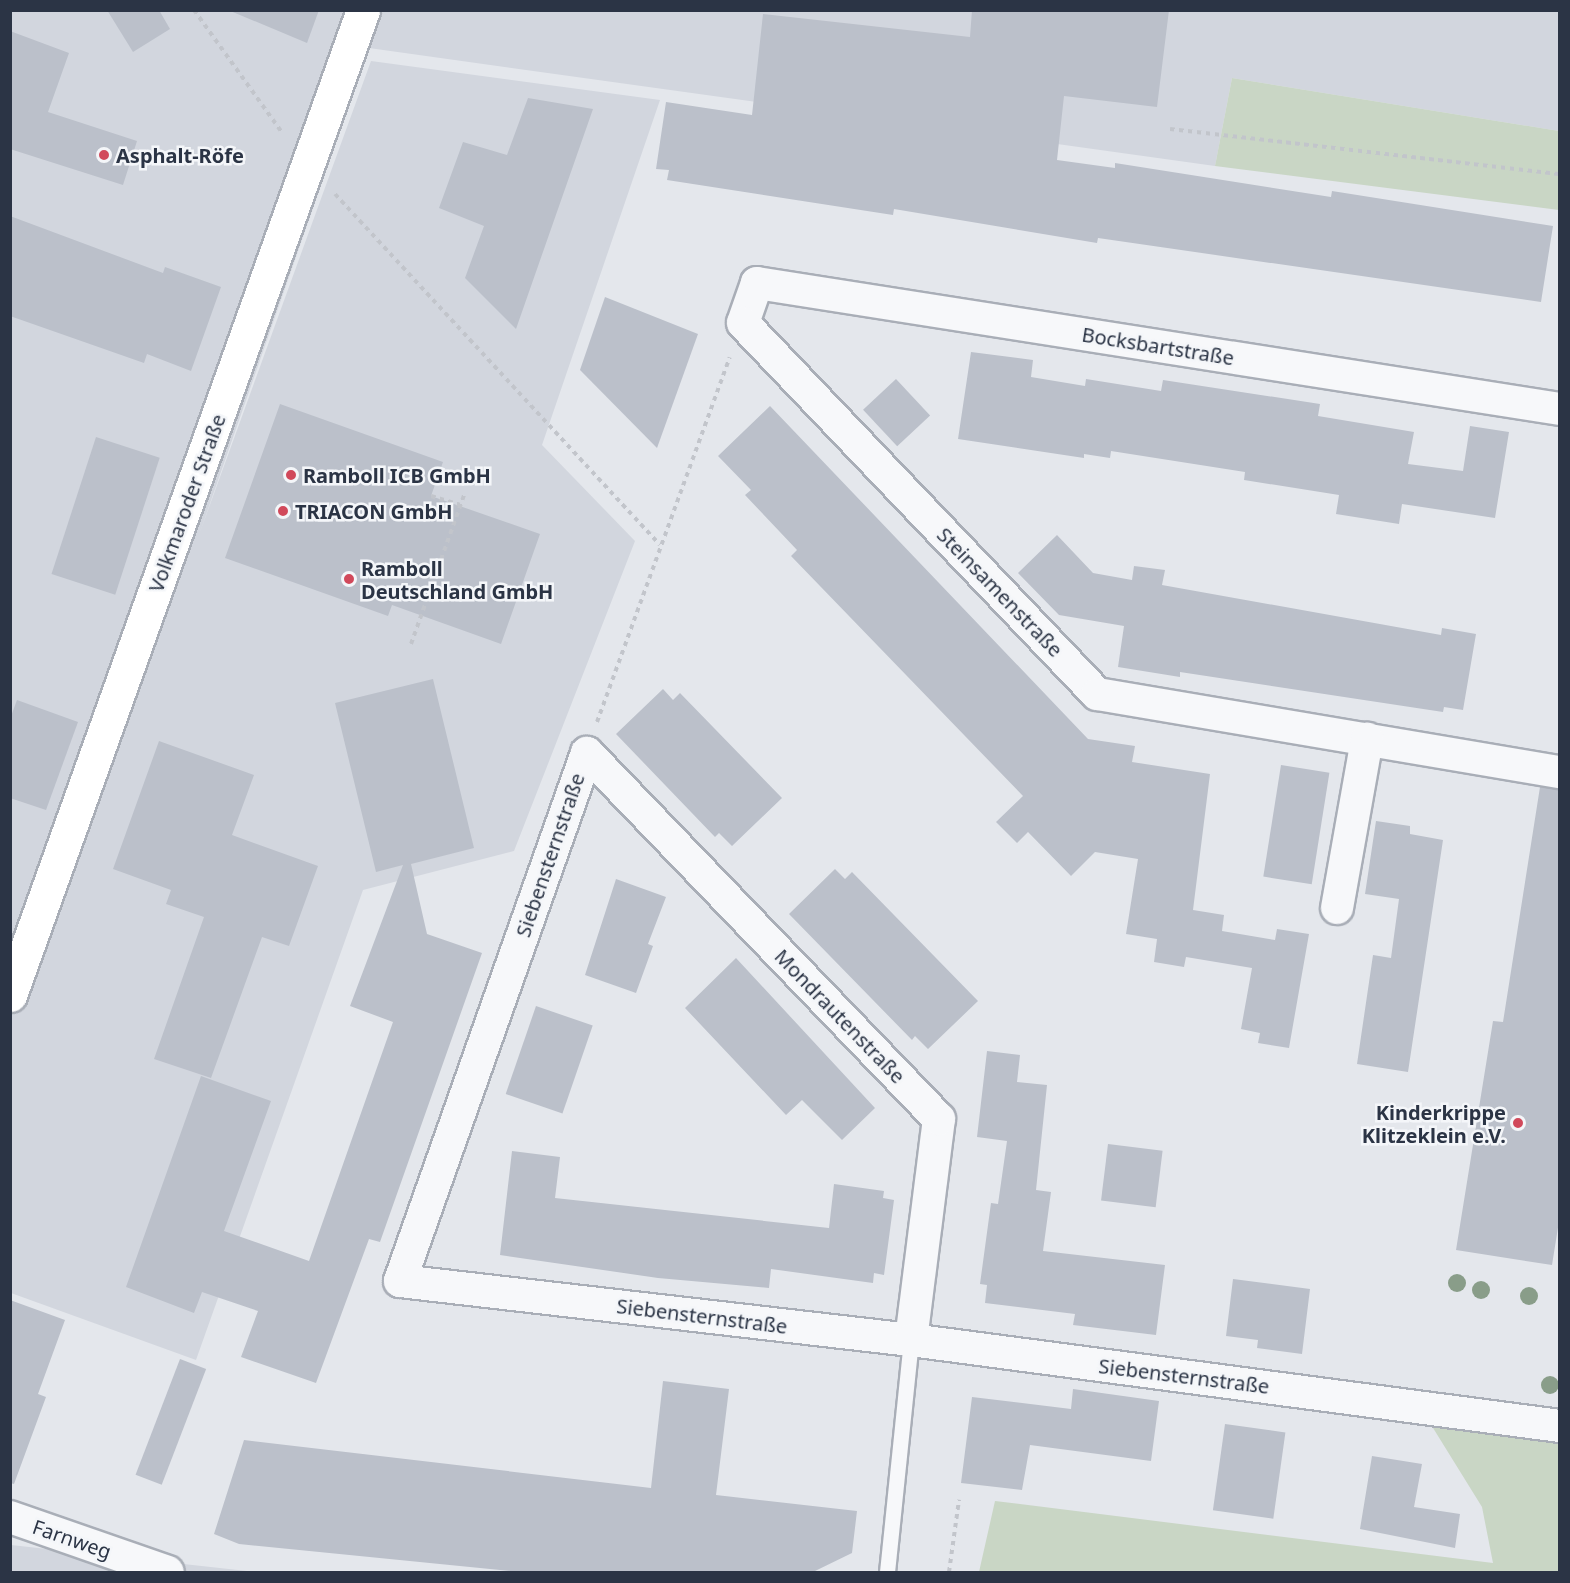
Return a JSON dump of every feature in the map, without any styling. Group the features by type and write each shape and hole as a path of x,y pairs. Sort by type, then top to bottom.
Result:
{"street":[{"name":"Volkmaroder Straße","path":"10,995 363,10"},
{"name":"Bocksbartstraße","path":"743,323 757,283 1560,409"},
{"name":"Steinsamenstraße","path":"743,323 1097,694 1560,772"},
{"path":"1337,908 1367,739"},
{"name":"Mondrautenstraße","path":"587,753 939,1119 911,1340"},
{"name":"Siebensternstraße","path":"587,753 400,1281 911,1340 1560,1426"},
{"name":"Farnweg","path":"10,1517 168,1572"}],"lane":[{"path":"887,1572 911,1340"}],"path":[{"path":"194,10 309,164 660,545"},
{"path":"1170,129 1560,174"},
{"path":"587,753 660,545 743,323"},
{"path":"411,644 464,495"},
{"path":"431,496 460,505"},
{"path":"442,558 446,565"},
{"path":"949,1572 959,1500"}],"shaded area":[{"path":"11,11 1559,11 1559,131 1232,78 1215,166 369,48 200,532 371,61 660,100 542,445 635,541 514,851 363,890 196,1360 11,1293"},
{"path":"11,1545 257,1572 11,1572"}],"green space":[{"path":"1232,78 1559,131 1559,210 1215,166"},
{"path":"1425,1415 1559,1435 1559,1572 979,1572 995,1501 1493,1563 1482,1507"}],"building":[{"path":"107,10 159,10 170,29 133,52"},
{"path":"228,10 319,10 307,43"},
{"path":"972,10 1169,10 1157,107 1064,96 1057,160 1115,168 1115,163 1331,197 1332,191 1553,226 1541,302 1098,238 1097,243 894,209 893,215 667,180 669,170 656,169 666,102 752,115 763,14 970,37"},
{"path":"10,31 69,53 48,112 137,141 123,185 10,149"},
{"path":"528,98 593,109 516,329 465,278 484,226 439,208 463,142 507,155"},
{"path":"10,216 163,273 165,267 221,287 191,371 147,354 144,363 10,316"},
{"path":"605,297 698,334 657,448 580,370"},
{"path":"971,352 1033,360 1031,377 1085,386 1086,379 1161,391 1163,380 1320,404 1318,416 1414,432 1408,464 1463,471 1470,426 1509,432 1495,518 1402,504 1399,524 1336,514 1339,495 1244,480 1245,472 1111,451 1110,458 1084,454 1084,458 958,439"},
{"path":"896,379 930,416 897,446 863,410"},
{"name":"TRIACON GmbH","path":"280,404 443,462 431,496 540,534 501,644 392,605 388,616 225,558"},
{"path":"770,406 1088,739 1135,746 1132,762 1210,774 1193,910 1224,915 1222,931 1275,940 1277,929 1309,934 1289,1048 1258,1043 1260,1033 1241,1029 1252,968 1186,957 1184,967 1154,962 1157,939 1126,934 1138,859 1095,852 1071,876 1028,832 1017,843 996,822 1023,796 791,556 797,550 745,495 751,490 718,456"},
{"path":"96,437 160,458 115,595 52,574"},
{"path":"1057,535 1093,573 1132,580 1134,566 1165,570 1162,585 1441,635 1442,628 1476,634 1463,710 1444,707 1443,712 1180,672 1180,677 1118,667 1124,626 1059,615 1018,573"},
{"path":"433,679 474,848 411,864 427,934 482,953 380,1242 369,1239 316,1383 241,1357 258,1311 202,1292 194,1313 126,1287 201,1076 271,1101 224,1231 309,1261 393,1022 350,1006 403,865 376,872 335,703"},
{"path":"663,689 673,700 680,693 782,798 732,846 719,833 715,837 616,734"},
{"path":"17,700 78,722 46,810 10,798 10,719"},
{"path":"159,741 254,775 232,835 318,866 289,946 262,937 211,1078 154,1059 204,917 166,904 171,890 113,869"},
{"path":"1281,765 1329,773 1312,884 1263,877"},
{"name":"Kinderkrippe Klitzeklein e.V.","path":"1540,787 1560,790 1560,1215 1552,1265 1456,1250 1493,1021 1503,1022"},
{"path":"1376,821 1410,826 1410,834 1443,840 1408,1072 1357,1064 1373,955 1391,958 1399,899 1365,894"},
{"path":"835,869 845,879 852,872 978,1001 928,1049 915,1036 912,1040 789,914"},
{"path":"616,879 666,897 648,944 653,946 636,993 585,975"},
{"path":"736,958 875,1108 842,1140 802,1100 786,1115 685,1008"},
{"path":"536,1006 593,1026 562,1113 506,1094"},
{"path":"987,1051 1020,1055 1017,1082 1047,1085 1036,1190 1051,1192 1043,1251 1165,1265 1156,1335 1073,1325 1075,1314 985,1303 987,1285 980,1284 991,1203 998,1204 1007,1141 977,1137"},
{"path":"1108,1144 1163,1151 1156,1207 1101,1201"},
{"path":"512,1151 560,1157 555,1198 829,1228 834,1184 884,1191 883,1198 894,1200 884,1275 874,1273 873,1283 771,1269 769,1288 658,1278 500,1255"},
{"path":"1233,1279 1310,1289 1302,1354 1257,1348 1258,1340 1226,1336"},
{"path":"10,1300 65,1320 38,1394 46,1397 14,1484 10,1483"},
{"path":"180,1359 206,1369 162,1485 136,1475"},
{"path":"663,1381 729,1389 716,1495 857,1511 852,1553 813,1572 521,1572 239,1544 214,1534 244,1440 651,1488"},
{"path":"1073,1389 1159,1401 1151,1461 1030,1445 1022,1490 961,1483 972,1397 1071,1409"},
{"path":"1225,1424 1285,1432 1273,1519 1213,1510"},
{"path":"1372,1456 1422,1464 1414,1507 1460,1514 1455,1548 1360,1529"}],"place":[{"name":"Asphalt-Röfe","path":"104,155"},
{"name":"Ramboll ICB GmbH","path":"291,475"},
{"name":"TRIACON GmbH","path":"283,511"},
{"name":"Ramboll Deutschland GmbH","path":"349,579"},
{"name":"Kinderkrippe Klitzeklein e.V.","path":"1518,1123"}]}
